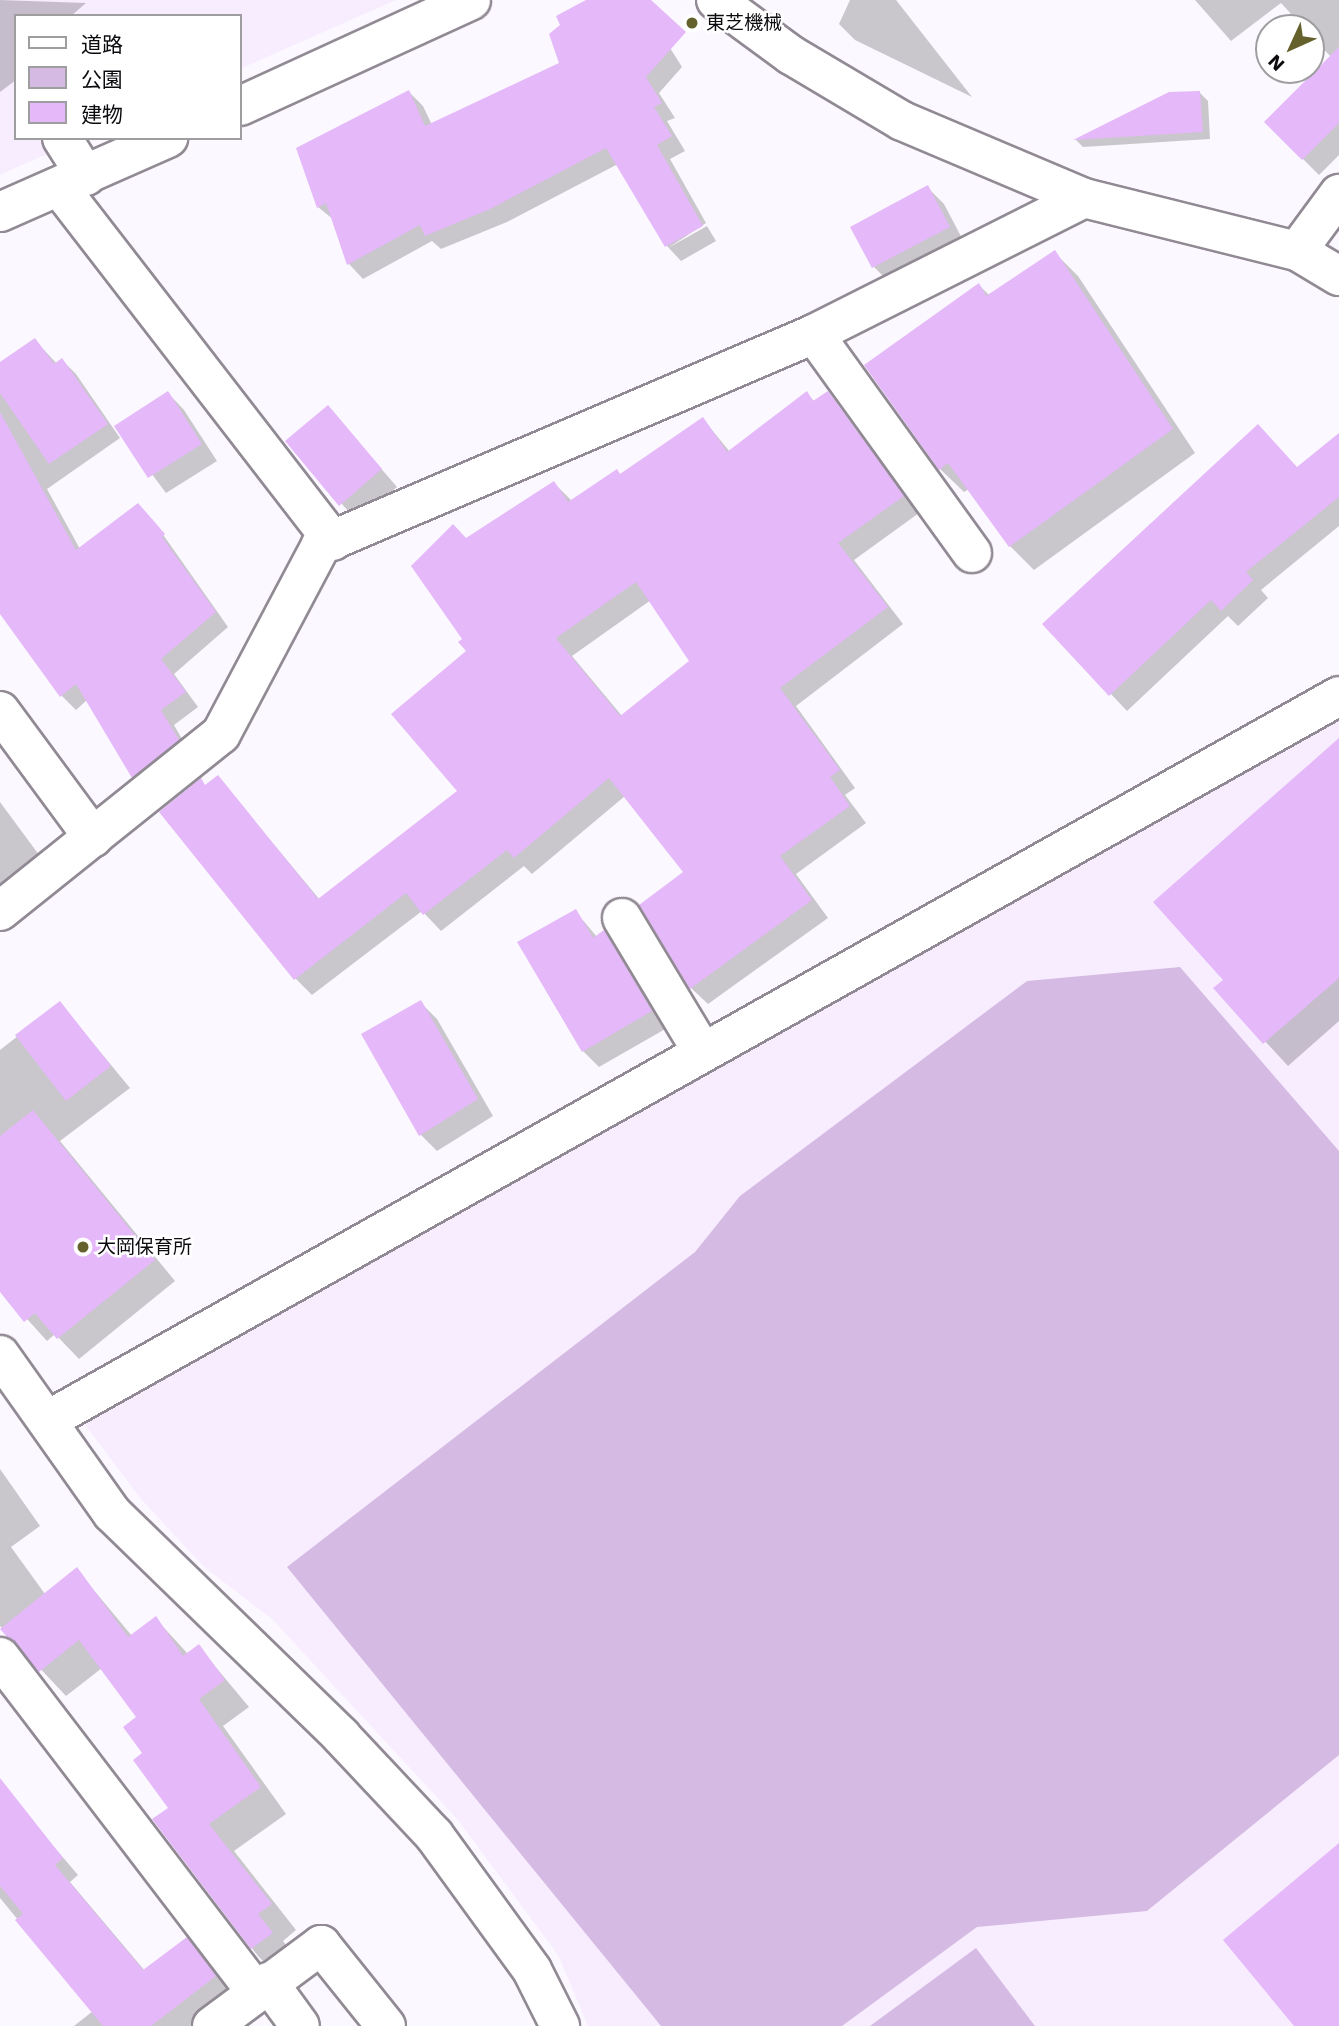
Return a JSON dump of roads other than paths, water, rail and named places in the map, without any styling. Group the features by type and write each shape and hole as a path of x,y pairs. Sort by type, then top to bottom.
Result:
{"street":[{"path":"242,105 471,0"},
{"path":"716,0 791,55 902,121 1084,198 1297,251 1339,276"},
{"path":"62,140 73,182 333,541"},
{"path":"0,212 164,140"},
{"path":"1297,251 1339,194"},
{"path":"0,911 221,734 321,545 814,334 1084,198"},
{"path":"814,334 972,553"},
{"path":"48,1420 1339,696"},
{"path":"0,711 93,836"},
{"path":"622,918 702,1051"},
{"path":"4,1371 48,1420 112,1513 341,1736 434,1835 532,1970 560,2026"},
{"path":"0,1657 262,1987 300,2026"},
{"path":"212,2026 321,1945 386,2026"}],"place":[{"name":"東芝機械","path":"692,23"},
{"name":"大岡保育所","path":"83,1247"}]}
